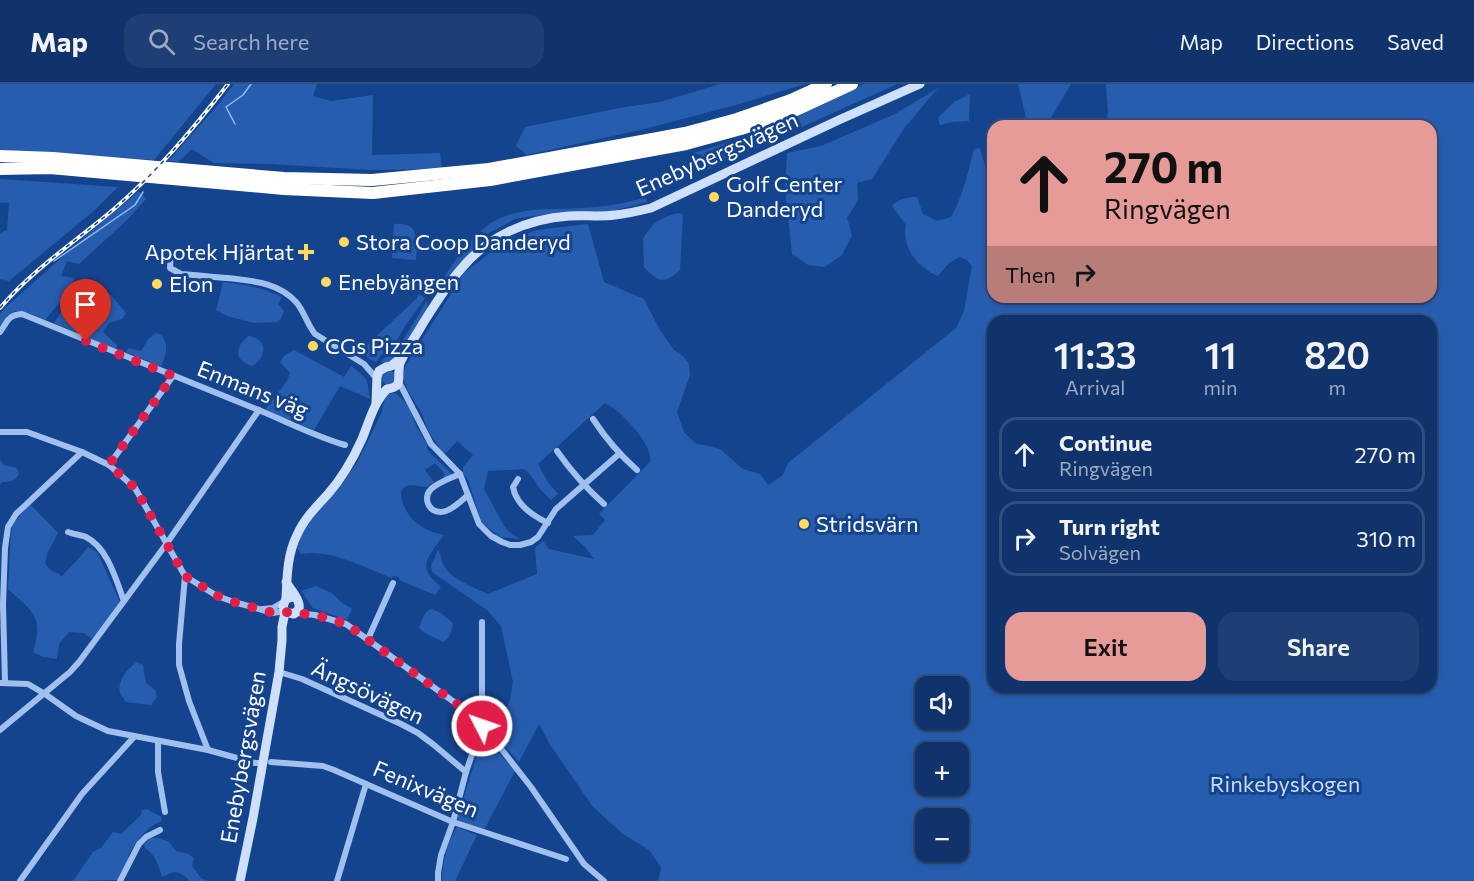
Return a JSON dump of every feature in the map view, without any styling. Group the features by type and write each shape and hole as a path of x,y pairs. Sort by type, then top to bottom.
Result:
{"highway":[{"path":"0,169 109,168 201,176 372,180 489,169 686,133 791,100 826,84"},
{"path":"201,176 284,189 373,193 490,180 666,148 741,129 796,110 852,84"},
{"path":"0,156 53,158 109,168"}],"main road":[{"name":"Enebybergsvägen","path":"240,881 267,763 282,640 290,607 286,582 291,549 297,534 313,509 344,472 361,441 376,403 378,375 391,369 402,357 461,269 478,251 512,229 567,216 613,215 651,208 920,84"},
{"path":"378,381 381,386 393,387 400,378 391,369"},
{"name":"Enebybergsvägen","path":"376,403 393,387"}],"street":[{"path":"171,254 170,268 180,274 256,281 285,291 300,308 315,334 364,364 378,381"},
{"name":"Enmans väg","path":"0,332 9,318 22,314 345,445"},
{"path":"364,364 391,369"},
{"path":"109,465 173,376"},
{"path":"393,387 406,397 430,444 460,474 479,524 491,536 510,545 531,542 538,537 556,509 619,454"},
{"path":"0,729 45,694 79,662 167,543 259,410"},
{"path":"593,419 619,454 637,470"},
{"path":"0,432 27,432 82,452 109,465 135,488 185,576 218,596 262,609 290,607 346,624 468,712 531,787 581,861 604,881"},
{"path":"557,451 583,485 604,504"},
{"path":"2,682 3,547 8,527 16,514 82,452"},
{"path":"460,474 429,490 426,500 429,508 442,513 468,495"},
{"path":"518,479 513,486 516,497 532,515 548,523"},
{"path":"68,532 86,537 98,546 106,558 124,601"},
{"path":"185,576 179,665 189,701 208,750"},
{"path":"368,639 393,583"},
{"path":"438,881 441,855 482,726 482,622"},
{"name":"Ängsövägen","path":"279,672 302,680 418,733 466,772"},
{"name":"Fenixvägen","path":"2,682 28,684 76,716 108,732 208,750 255,763 323,766 453,822 566,859"},
{"path":"20,881 82,794 134,737"},
{"path":"158,741 158,772 165,812"},
{"path":"337,881 366,784"},
{"path":"120,881 139,844 146,837 160,830"}],"green space":[{"path":"0,84 216,84 154,160 0,150"},
{"path":"234,84 317,84 313,96 331,101 373,95 372,155 440,153 442,169 371,170 214,163 192,149 178,162 168,161"},
{"path":"720,84 805,84 644,129 527,155 516,146 525,127 660,102"},
{"path":"864,84 897,84 700,173 710,159 694,153 779,126"},
{"path":"1018,84 1071,84 1050,120 1027,120"},
{"name":"Rinkebyskogen","path":"1107,84 1474,84 1474,881 657,881 661,867 649,850 623,834 593,807 549,743 539,724 519,762 484,723 504,713 510,700 513,682 501,626 487,610 432,572 431,566 438,550 450,574 488,594 537,574 535,548 543,541 549,549 594,559 573,536 593,535 605,520 599,514 650,462 647,447 627,420 605,403 538,464 558,494 551,500 524,469 488,471 484,489 503,524 509,532 520,539 500,537 482,523 468,480 463,473 463,467 473,455 457,441 447,452 443,453 429,432 421,412 408,391 402,376 406,365 464,273 504,242 537,230 588,224 604,282 644,299 660,330 674,350 689,364 690,375 677,412 684,432 695,443 720,449 743,469 760,474 768,485 783,475 788,463 956,328 964,311 972,266 967,260 959,257 949,263 938,276 924,268 909,249 905,233 906,225 892,206 903,199 917,197 923,214 937,221 951,217 962,192 974,149 980,148 987,169 987,303 1437,303 1437,120 1107,120"},
{"path":"938,88 905,127 872,179 857,183 858,200 847,218 852,235 842,255 825,267 808,265 792,254 785,189 787,153 821,146 895,114"},
{"path":"970,94 969,121 940,125 938,118 954,102"},
{"path":"0,179 118,187 95,210 9,281 0,279 0,233 7,230 9,203 0,203"},
{"path":"139,191 146,199 127,220 79,264 67,261 61,276 75,278 45,320 29,313 15,311 8,315 0,325 0,314 5,308"},
{"path":"646,197 647,202 612,211 515,219 487,234 437,294 432,294 475,237 491,223 501,218 524,211 606,206"},
{"path":"678,213 683,214 680,270 670,278 661,280 644,267 643,238 654,223"},
{"path":"394,224 402,224 413,229 416,239 416,260 392,258"},
{"path":"84,277 111,295 126,313 122,319 109,323 103,332 117,345 116,349 54,323"},
{"path":"223,282 253,287 282,297 278,304 284,311 281,319 277,322 254,323 227,316 216,310"},
{"path":"419,294 425,298 393,347 381,355 376,362 368,358 365,352 366,346"},
{"path":"427,300 428,308 400,355 390,363 381,362 399,346"},
{"path":"156,333 162,335 166,344 166,353 161,367 126,352 129,348 141,351 148,339"},
{"path":"248,336 259,340 263,349 261,358 252,366 242,360 238,353 240,345"},
{"path":"294,350 344,377 351,366 366,380 370,399 340,386 314,430 265,410 287,381 290,373 280,362 284,356"},
{"path":"386,371 392,371 396,378 392,385 386,385 382,381 382,375"},
{"path":"395,393 408,405 416,426 427,444 427,450 453,475 444,478 445,474 435,463 425,470 434,482 426,487 411,485 405,487 401,495 404,506 413,520 427,530 444,535 431,552 426,567 428,574 441,587 435,595 399,580 399,577 393,576 392,578 335,556 301,554 297,548 303,532 312,519 356,464 382,411 386,394"},
{"path":"0,460 4,465 17,468 19,474 16,478 0,484"},
{"path":"30,504 58,533 47,554 45,564 62,576 88,547 97,552 120,602 92,639 84,633 69,632 59,644 57,659 43,657 33,652 37,622 24,603 8,589 13,524"},
{"path":"316,586 332,593 352,609 347,620 313,608 301,591"},
{"path":"431,609 441,613 453,623 450,634 443,642 419,628 425,614"},
{"path":"137,662 143,665 146,683 155,690 157,697 151,705 126,702 120,693 120,684 124,675"},
{"path":"489,742 515,771 484,830 457,819 478,752 482,744"},
{"path":"147,809 161,817 162,821 151,827 138,840 117,880 73,881 93,852 101,848 113,832 121,834 141,815 142,810"},
{"path":"457,827 477,835 455,881 442,881 446,853"},
{"path":"151,838 169,842 176,851 194,858 192,866 201,878 208,881 188,881 176,872 162,877 154,857 145,848 144,844"}],"waterway":[{"path":"235,124 226,107 243,95 251,84"},
{"path":"54,261 135,205 143,192"}],"railway":[{"path":"0,308 40,268 114,209 145,180 188,134 228,84"}],"place":[{"name":"Golf Center Danderyd","path":"714,197"},
{"name":"Stora Coop Danderyd","path":"344,242"},
{"name":"Apotek Hjärtat","path":"306,252"},
{"name":"Enebyängen","path":"326,282"},
{"name":"Elon","path":"157,284"},
{"name":"CGs Pizza","path":"313,346"},
{"name":"Stridsvärn","path":"804,524"}],"route":[{"path":"86,341 173,376 109,465 135,488 185,576 218,596 234,602 273,613 284,611 291,614 315,615 346,624 468,712 482,726"}]}
